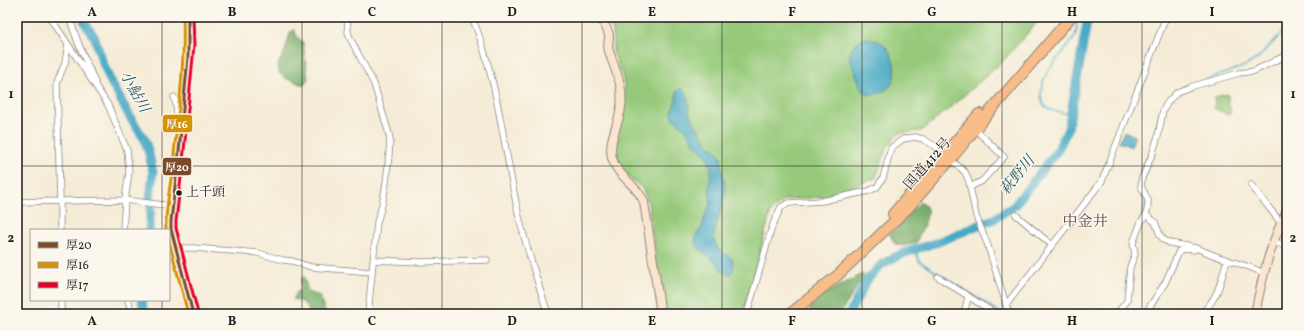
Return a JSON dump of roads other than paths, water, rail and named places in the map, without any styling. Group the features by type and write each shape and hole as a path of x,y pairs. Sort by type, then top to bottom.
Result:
{"highway":[{"name":"国道412号","path":"790,314 838,275 907,209 948,156 1062,17"},
{"name":"国道412号","path":"781,314 834,271 889,219 975,129 1071,17"}],"main road":[{"path":"188,17 189,45 178,166 168,206 171,229 193,314"}],"street":[{"path":"50,17 97,87 113,115 127,150 129,172 123,229"},
{"path":"69,17 97,87"},
{"path":"347,17 350,38 374,84 389,134 389,159 382,203 377,222 368,314"},
{"path":"472,17 488,62 520,220 534,273 548,314"},
{"path":"599,17 608,32 608,48 622,91 620,113 612,138 612,158 619,172 639,192 644,202 661,314"},
{"path":"1006,305 1102,181 1166,17"},
{"path":"70,47 79,45"},
{"path":"60,229 57,83 70,47"},
{"path":"1116,314 1127,301 1130,266 1135,254 1133,243 1141,222 1146,215 1148,200 1142,189 1142,178 1154,149 1163,111 1167,103 1177,92 1184,89 1239,73 1254,71 1287,55"},
{"path":"174,99 177,115 182,118"},
{"path":"970,188 982,181 1004,157 975,129"},
{"path":"747,314 772,227 784,205 789,203 822,201 869,191 877,187 883,178 891,148 903,139 915,137 923,139 948,156 965,172 976,216 982,230 1009,314"},
{"path":"1250,185 1281,223"},
{"path":"17,202 126,200 168,206"},
{"path":"1255,314 1264,273 1273,242 1286,213"},
{"path":"1016,214 1052,245"},
{"path":"1146,215 1155,222 1160,235 1164,240 1170,243 1187,245 1264,273"},
{"path":"1273,242 1287,246"},
{"path":"176,248 258,253 292,261 311,268 372,272"},
{"path":"1145,314 1165,283 1179,251 1183,249 1202,250"},
{"path":"373,260 420,262 487,260"},
{"path":"1201,314 1209,306 1218,292 1227,260"},
{"path":"938,277 996,314"},
{"path":"964,314 968,297"},
{"path":"61,301 61,314"},
{"path":"128,301 132,314"}],"water":[{"path":"864,38 881,43 888,49 895,67 892,84 877,94 870,95 864,92 861,87 850,60 854,45"},
{"path":"680,88 687,93 690,115 692,119 708,144 721,156 722,172 725,181 725,193 713,238 719,250 732,258 733,271 729,274 722,271 716,262 702,252 695,243 696,235 702,227 711,203 709,189 711,167 707,156 697,147 686,130 673,118 672,112 677,91"},
{"path":"1124,131 1135,136 1131,147 1119,142"}],"waterway":[{"name":"小鮎川","path":"83,17 85,23 95,38 110,80 130,117 145,140 153,172 149,229"},
{"path":"1071,114 1055,112 1047,108 1042,100 1041,94 1043,81 1046,75 1057,58 1074,38 1078,17"},
{"name":"萩野川","path":"849,314 867,280 881,265 907,252 938,242 994,219 1014,206 1057,151 1068,129 1088,17"},
{"path":"1203,81 1245,66 1258,58 1284,31 1287,17"},
{"path":"1155,138 1159,116"},
{"path":"1142,217 1145,209 1145,203 1139,189 1139,179 1141,170 1149,154"},
{"path":"915,249 919,261 1002,314"},
{"path":"1126,289 1127,272"},
{"name":"小鮎川","path":"142,301 144,314"}],"place":[{"name":"上千頭","path":"179,193"}],"district":[{"name":"中金井","path":"1085,222"}]}
